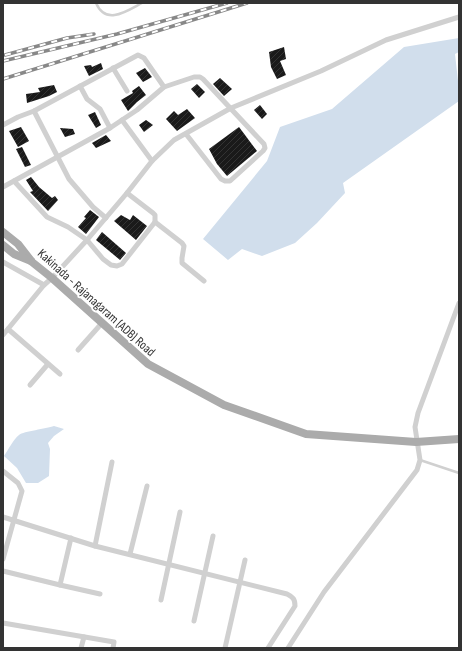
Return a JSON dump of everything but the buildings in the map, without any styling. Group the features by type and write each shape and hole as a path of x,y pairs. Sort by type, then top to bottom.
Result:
{"main road":[{"name":"Kakinada - Rajanagaram (ADB) Road","path":"3,232 18,244 32,262 148,364 224,405 306,434 416,442 459,439"},
{"path":"3,245 14,254 32,262"}],"street":[{"path":"3,335 44,285 106,218 152,161 174,140 231,108 320,71 386,40 459,17"},
{"path":"3,125 34,111 135,56 141,56 144,58 164,87"},
{"path":"113,68 127,91"},
{"path":"3,186 110,128 137,110 164,87 194,77 200,77 231,108 264,144 265,148 230,181 226,181 221,179 186,134"},
{"path":"80,86 89,101 100,109 110,128"},
{"path":"34,111 69,179 80,194 106,218"},
{"path":"122,120 152,161"},
{"path":"14,181 47,217 68,227 87,240 103,259 111,265 117,266 122,264 155,222 155,215 127,193"},
{"path":"155,222 182,243 184,246 182,263 204,281"},
{"path":"3,262 44,285"},
{"path":"288,648 324,592 417,470 420,460 416,442 415,426 422,399 459,303"},
{"path":"78,350 102,323"},
{"path":"8,329 60,374"},
{"path":"30,385 48,364"},
{"path":"95,546 112,462"},
{"path":"3,470 18,483 22,491 3,559"},
{"path":"130,554 147,486"},
{"path":"161,600 180,512"},
{"path":"3,517 95,546 287,594 293,598 295,601 295,606 268,648"},
{"path":"194,621 213,536"},
{"path":"60,585 71,538"},
{"path":"226,648 245,560"},
{"path":"3,571 100,594"},
{"path":"3,623 114,642 113,648"},
{"path":"81,648 84,637"}],"lane":[{"path":"96,3 102,12 107,15 113,15 120,14 142,3"},
{"path":"420,460 459,473"}],"water":[{"path":"459,38 459,52 455,54 459,101 343,183 345,193 317,223 295,243 262,256 242,249 228,260 203,239 267,161 280,127 332,109 404,47"},
{"path":"54,426 64,429 54,436 48,443 50,449 49,476 38,483 26,483 17,468 4,456 19,435 25,432"}],"railway":[{"path":"3,61 117,34 227,3"},
{"path":"3,79 247,3"},
{"path":"5,55 67,38 94,34"}]}
